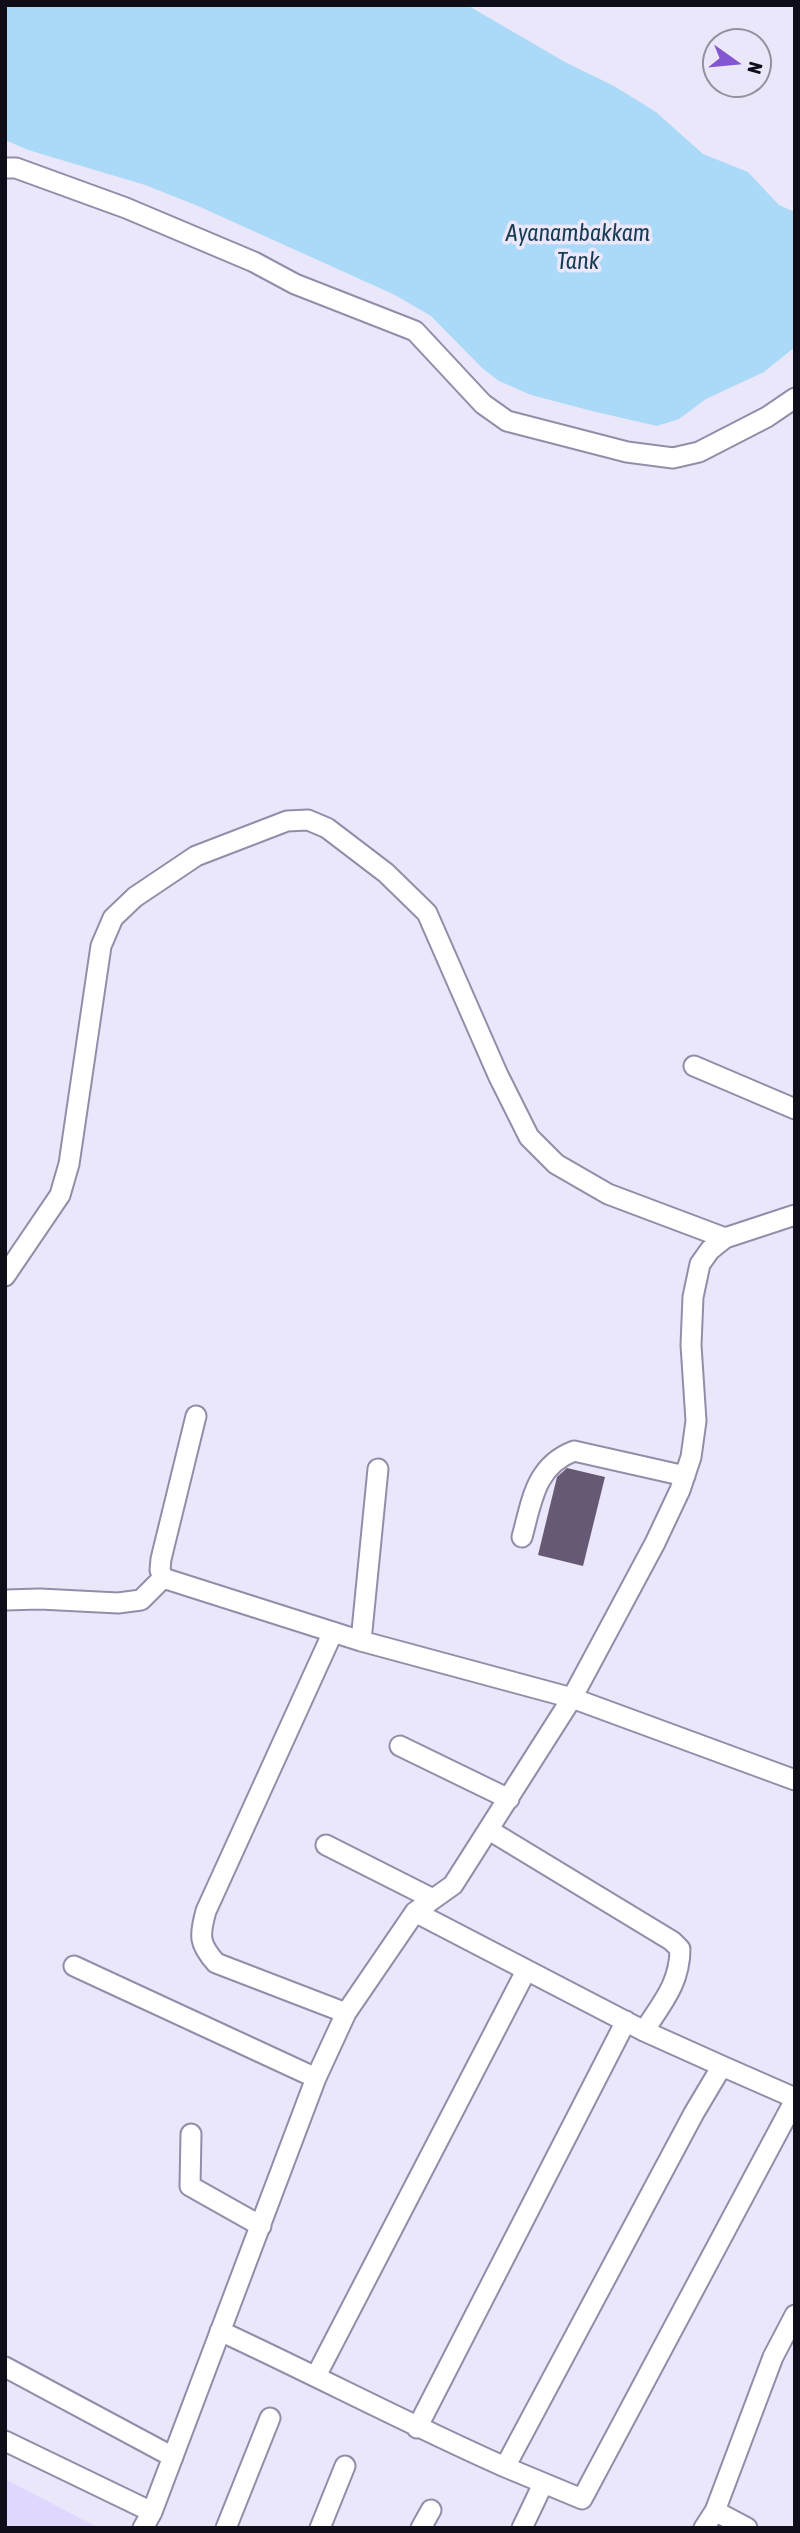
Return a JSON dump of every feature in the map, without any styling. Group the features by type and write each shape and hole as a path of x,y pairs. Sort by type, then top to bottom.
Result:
{"street":[{"path":"5,168 16,168 126,208 254,262 295,284 415,331 483,404 507,421 627,452 673,458 699,452 767,417 795,398"},
{"path":"5,1276 53,1205 63,1185 69,1164 101,946 113,918 135,897 196,856 286,821 308,820 327,828 386,873 427,913 498,1075 529,1138 556,1164 608,1194 725,1238"},
{"path":"694,1066 795,1109"},
{"path":"5,2441 148,2520 316,2078 346,2014 415,1912 453,1885 509,1799 572,1698 655,1543 685,1476 691,1457 696,1421 691,1345 693,1297 700,1264 710,1250 725,1238 795,1215"},
{"path":"163,1578 160,1570 161,1559 196,1416"},
{"path":"522,1536 539,1478 559,1457 574,1451 685,1476"},
{"path":"361,1641 379,1469"},
{"path":"5,1600 129,1602 141,1600 163,1578"},
{"path":"163,1578 361,1641 572,1698 795,1780"},
{"path":"333,1632 206,1911 200,1931 204,1949 216,1963 346,2014"},
{"path":"400,1746 509,1799"},
{"path":"489,1830 672,1941 680,1949 680,1967 676,1980 645,2031"},
{"path":"326,1845 433,1899"},
{"path":"220,2331 417,2428 582,2499 795,2099 645,2031 415,1912"},
{"path":"74,1966 316,2078"},
{"path":"316,2376 526,1971"},
{"path":"417,2428 626,2021"},
{"path":"505,2467 694,2113 722,2066"},
{"path":"191,2134 190,2186 261,2226"},
{"path":"747,2528 709,2519 773,2357 795,2315"},
{"path":"5,2367 173,2457"},
{"path":"226,2528 270,2418"},
{"path":"320,2528 345,2466"},
{"path":"522,2528 543,2484"},
{"path":"421,2528 431,2510"}],"shaded area":[{"path":"5,2479 99,2528 5,2528"}],"water":[{"name":"Ayanambakkam Tank","path":"5,5 467,5 656,112 703,154 748,172 779,205 795,212 795,347 764,372 706,399 679,419 657,426 531,395 499,381 482,368 431,316 395,295 198,206 145,185 28,150 5,140"}],"building":[{"path":"567,1468 605,1477 583,1566 538,1555 557,1477"}]}
